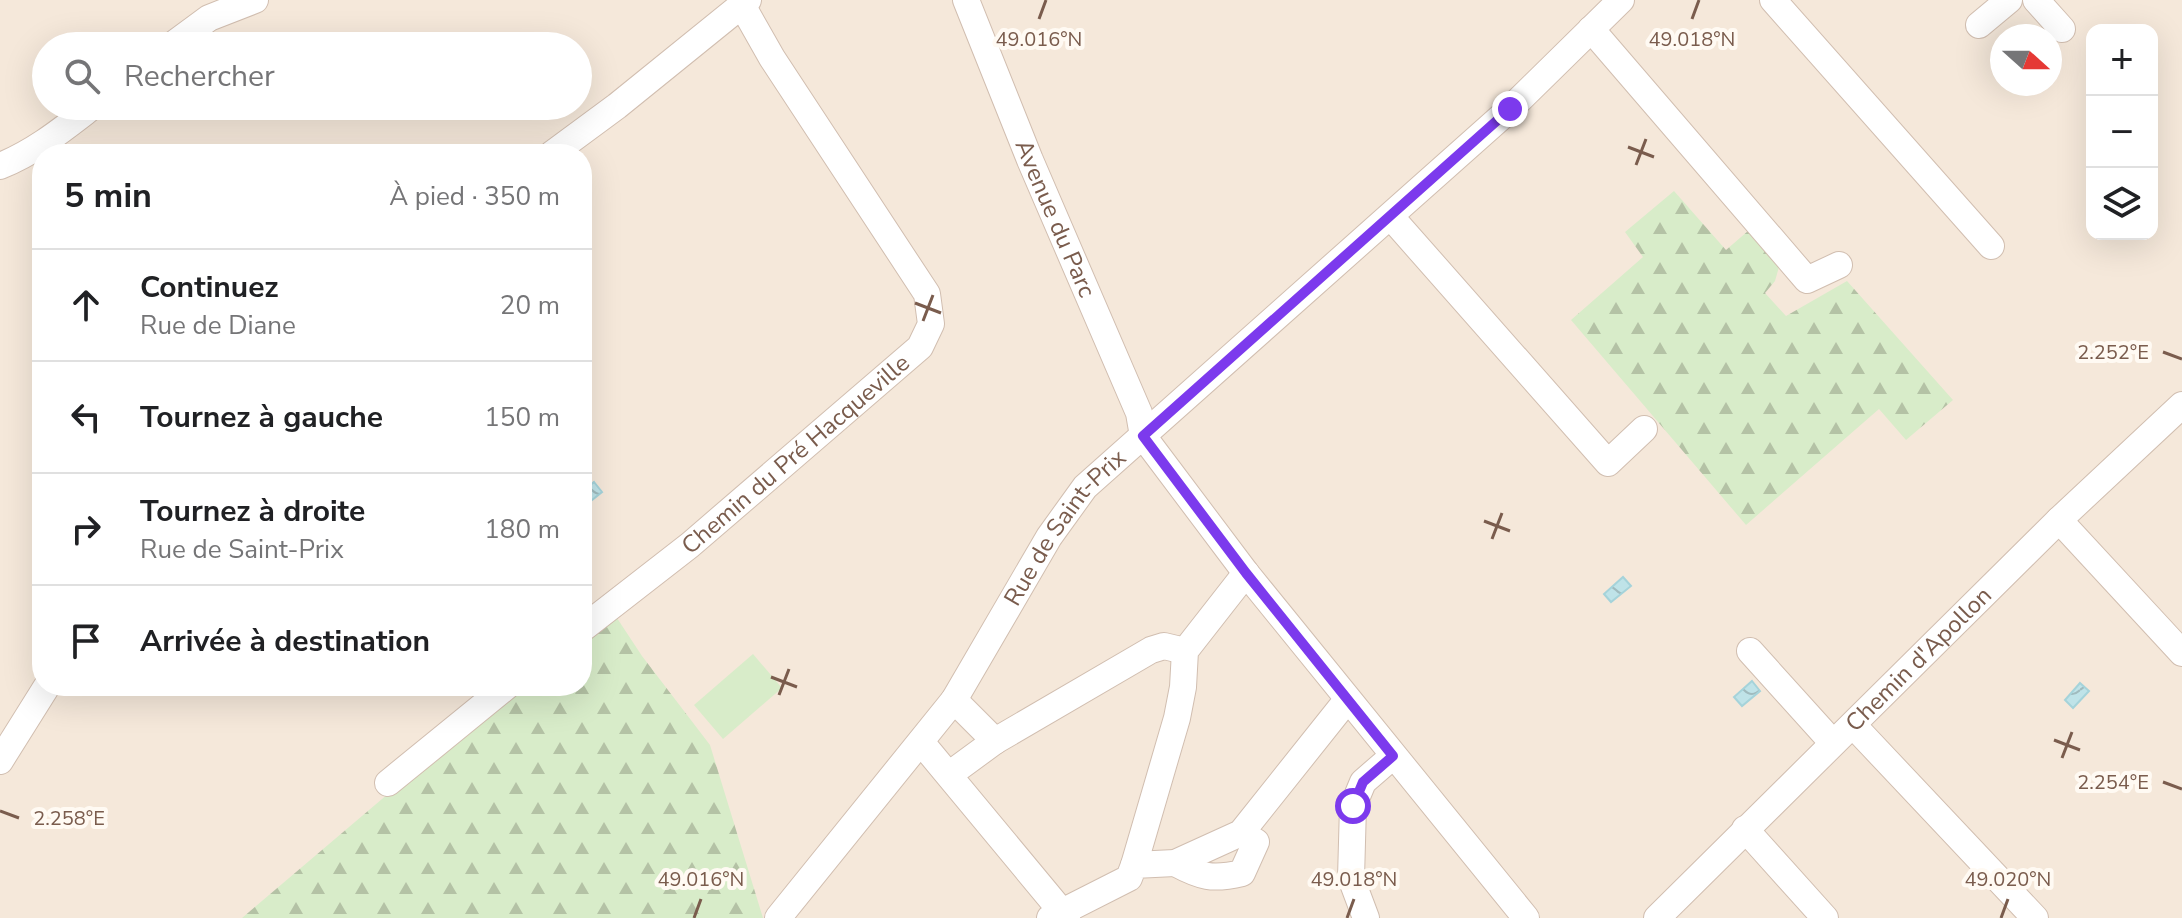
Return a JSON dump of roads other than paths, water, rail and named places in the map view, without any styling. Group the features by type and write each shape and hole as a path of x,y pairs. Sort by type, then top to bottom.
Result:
{"street":[{"path":"190,32 209,18 255,0"},
{"name":"Avenue du Parc","path":"966,0 1030,160 1139,413 1143,436"},
{"name":"Rue de Saint-Prix","path":"778,918 954,700 1049,537 1085,487 1510,109 1621,0"},
{"path":"1773,0 1991,246"},
{"path":"1979,25 2009,0"},
{"path":"2036,0 2058,24"},
{"path":"566,144 745,2"},
{"name":"Chemin du Pré Hacqueville","path":"592,621 690,545 920,347 931,324 927,294 772,58 745,2"},
{"path":"1591,29 1807,280 1839,265"},
{"path":"43,144 75,120"},
{"path":"0,166 32,151"},
{"path":"1391,217 1608,463 1644,429"},
{"name":"Chemin d'Apollon","path":"1657,918 2059,520 2181,408"},
{"path":"1143,436 1246,573 1526,918"},
{"path":"2059,520 2182,653"},
{"path":"921,742 950,774 1060,916 1129,878 1177,718 1185,651 1246,573"},
{"path":"950,774 995,741 1151,650 1164,646 1185,651"},
{"path":"1750,651 1833,743"},
{"path":"0,761 41,696"},
{"path":"388,783 495,696"},
{"path":"954,700 995,741"},
{"path":"1134,865 1175,863 1241,833 1347,700"},
{"path":"1853,725 2035,918"},
{"path":"1366,918 1351,878 1353,806 1363,782 1393,756"},
{"path":"1745,829 1825,918"},
{"path":"1175,863 1199,876 1220,878 1242,873 1256,842 1241,833"}],"water":[{"path":"594,482 602,492 592,500"},
{"path":"1623,577 1631,586 1611,602 1604,594"},
{"path":"1752,681 1760,691 1742,706 1734,697"},
{"path":"2080,683 2089,691 2073,708 2065,700"}]}
